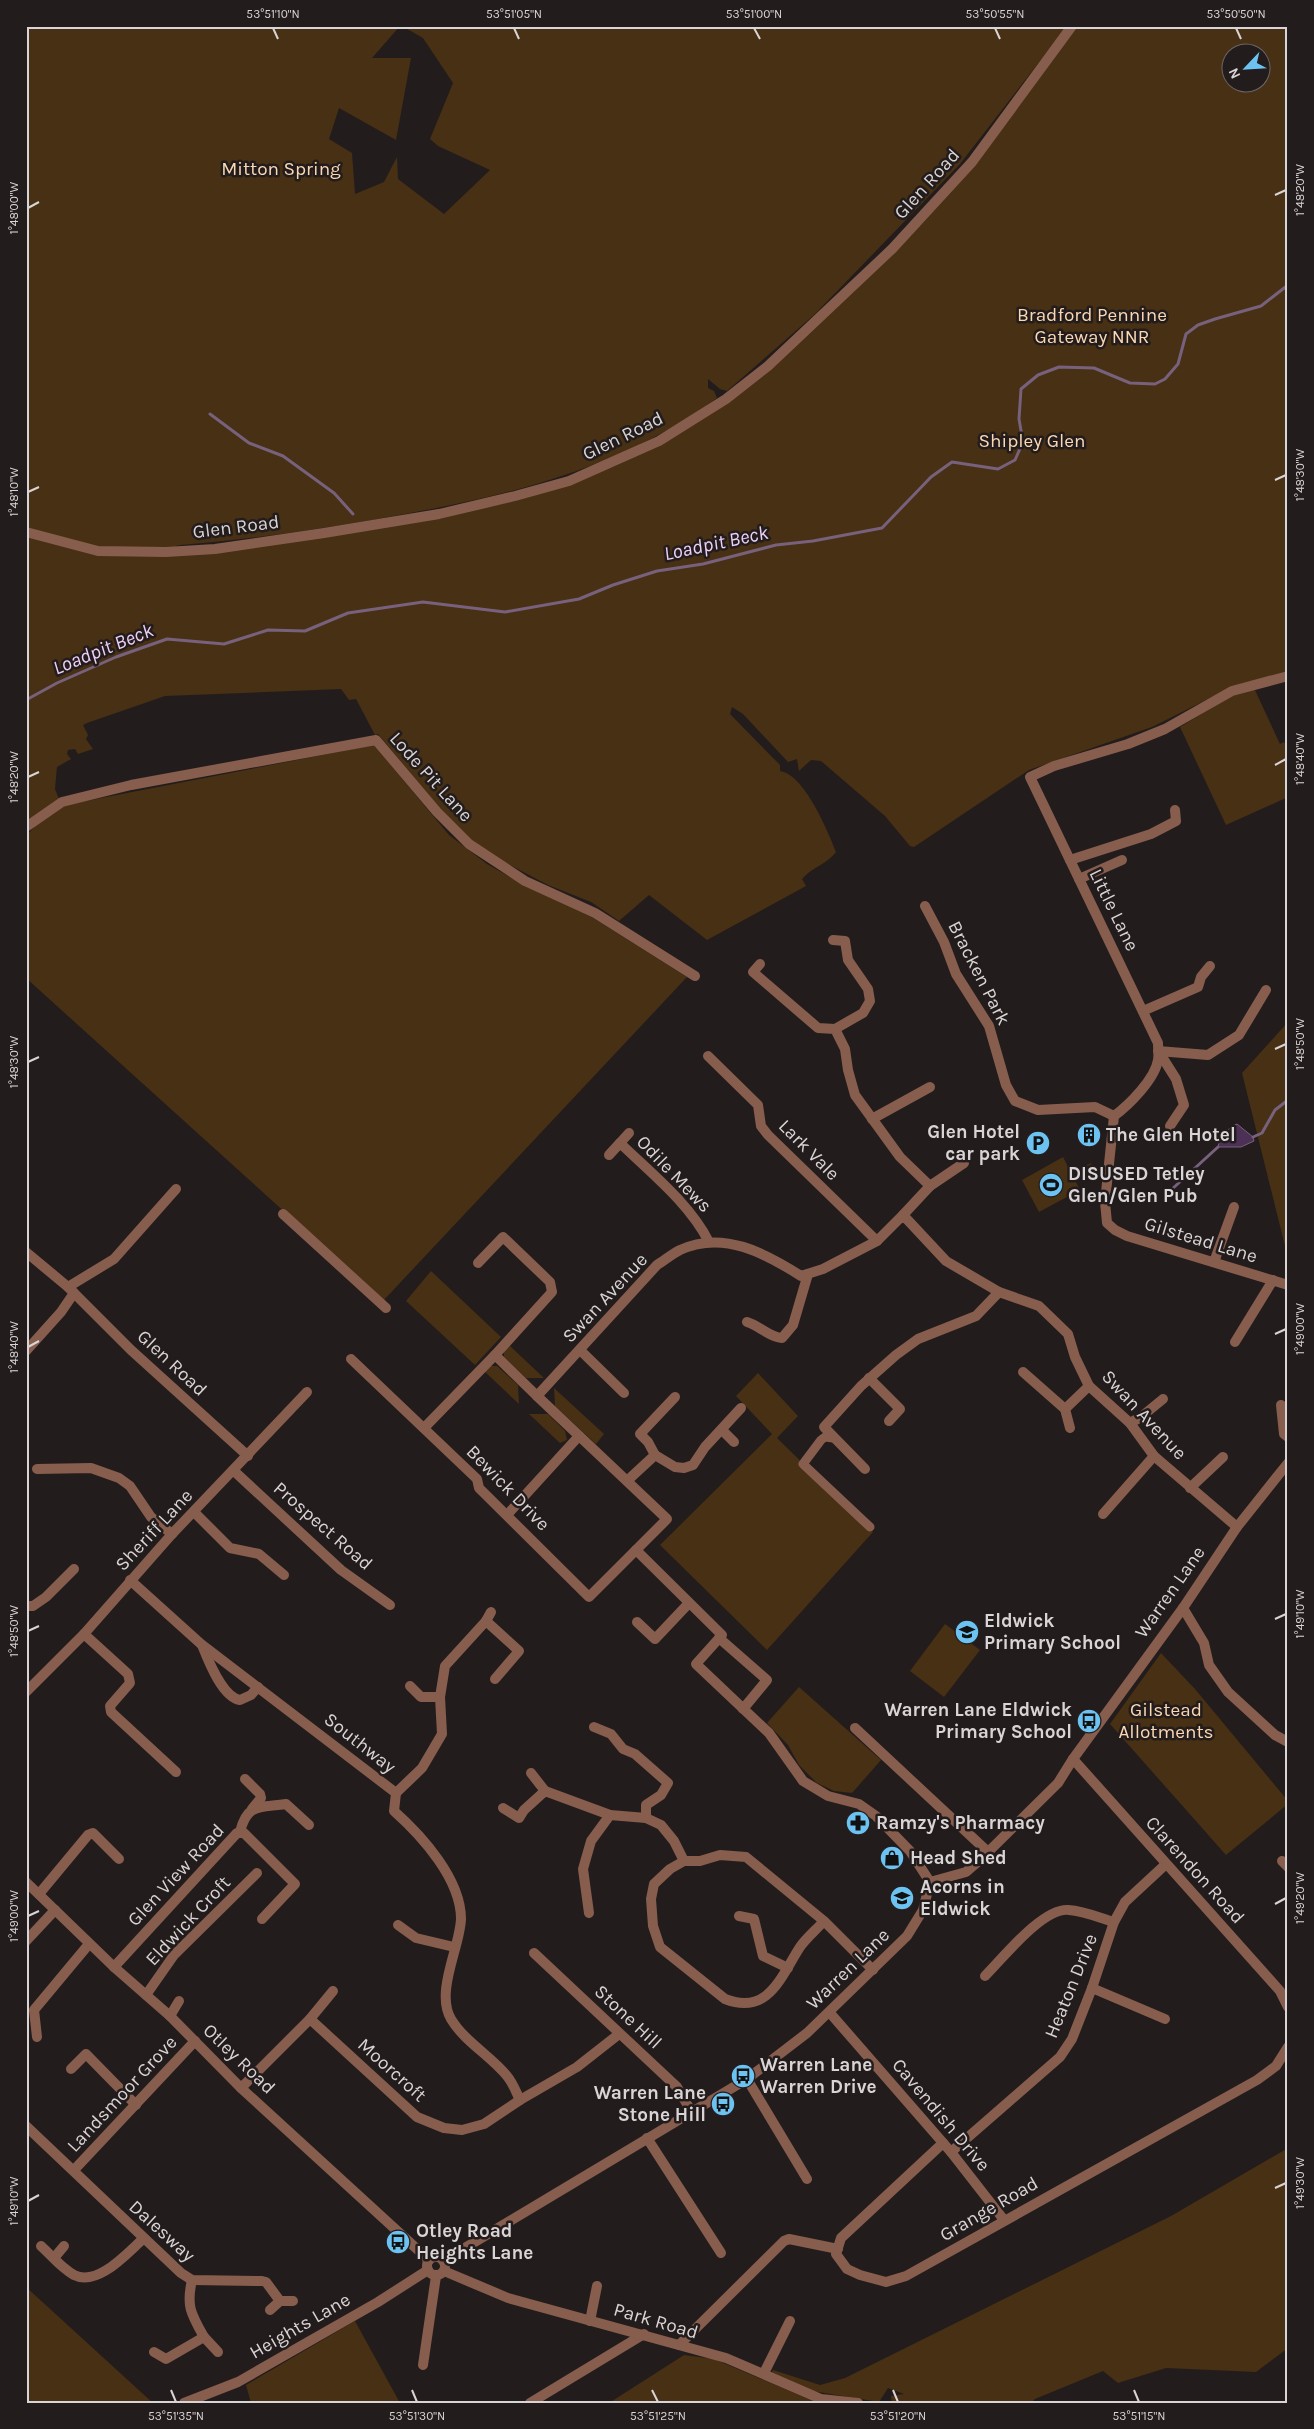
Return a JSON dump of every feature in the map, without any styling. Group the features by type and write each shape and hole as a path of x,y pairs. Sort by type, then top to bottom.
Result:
{"street":[{"name":"Glen Road","path":"26,532 98,551 166,552 216,549 439,514 514,496 569,480 658,441 726,399 768,366 892,249 972,162 1072,26"},
{"name":"Little Lane","path":"1170,1126 1184,1105 1176,1079 1158,1056 1158,1044 1143,1011 1030,777 1054,766 1128,744 1165,729 1232,691 1288,676"},
{"name":"Lode Pit Lane","path":"26,827 62,802 131,785 376,740 437,812 469,844 525,881 595,913 695,976"},
{"path":"1070,860 1151,834 1176,821 1175,810"},
{"path":"1079,880 1122,860"},
{"name":"Bracken Park","path":"925,906 944,942 956,974 989,1026 1006,1085 1015,1101 1038,1110 1095,1108 1114,1116"},
{"path":"760,964 753,972 818,1028 835,1029 864,1013 870,1001 868,989 848,960 846,937 833,940"},
{"path":"1143,1011 1198,988 1201,977 1210,966"},
{"path":"1114,1116 1124,1108 1146,1083 1158,1056 1208,1056 1239,1035 1266,990"},
{"path":"835,1029 845,1049 848,1070 855,1095 900,1157 930,1186"},
{"name":"Lark Vale","path":"708,1056 758,1105 760,1126 768,1135 877,1241"},
{"path":"872,1119 930,1087"},
{"name":"Gilstead Lane","path":"1114,1116 1105,1202 1107,1223 1127,1236 1288,1285"},
{"path":"620,1143 629,1133"},
{"name":"Odile Mews","path":"609,1155 620,1143 688,1209 700,1225 709,1242"},
{"path":"747,1322 759,1325 774,1337 782,1338 793,1324 808,1274 824,1269 877,1241 930,1186 964,1163"},
{"path":"26,1351 61,1312 71,1290 114,1259 176,1189"},
{"path":"1214,1262 1234,1207"},
{"path":"283,1214 386,1308"},
{"name":"Swan Avenue","path":"903,1215 946,1261 999,1292 1039,1306 1068,1334 1075,1357 1089,1386 1130,1423 1154,1456 1237,1527"},
{"path":"424,1428 495,1356 552,1292 550,1282 502,1237 478,1263"},
{"name":"Swan Avenue","path":"537,1396 580,1350 610,1314 657,1265 680,1250 709,1242 744,1245 776,1260 801,1276 808,1274"},
{"name":"Glen Road","path":"26,1252 71,1290 131,1350 248,1456"},
{"path":"1235,1342 1273,1280"},
{"path":"865,1469 824,1427 869,1378 918,1339 976,1316 999,1292"},
{"path":"580,1350 624,1393"},
{"path":"495,1356 667,1519 636,1550 722,1635 696,1664 769,1733 792,1768 806,1784 828,1796 859,1804 876,1816 910,1851 930,1882"},
{"name":"Bewick Drive","path":"351,1359 477,1479 479,1488 589,1597 636,1550"},
{"path":"1023,1372 1065,1409 1070,1428"},
{"path":"869,1378 900,1409 889,1421"},
{"path":"1065,1409 1089,1386"},
{"name":"Sheriff Lane","path":"26,1692 84,1634 172,1534 234,1471 306,1392"},
{"path":"675,1397 640,1434 648,1442 655,1454 675,1467 693,1466 705,1447 741,1408"},
{"path":"1130,1423 1141,1418 1163,1399"},
{"path":"1281,1405 1284,1434 1288,1437"},
{"path":"722,1430 734,1442"},
{"path":"507,1514 579,1436"},
{"path":"833,1438 825,1437 821,1440 802,1464 870,1527"},
{"path":"628,1480 655,1454"},
{"path":"1103,1514 1154,1456"},
{"path":"1190,1488 1223,1457"},
{"name":"Warren Lane","path":"436,2268 690,2111 748,2078 830,2013 907,1936 923,1910 930,1882 966,1872 1058,1783 1073,1759 1183,1608 1237,1527 1288,1463"},
{"path":"37,1469 91,1468 119,1478 130,1486 151,1517 172,1534"},
{"name":"Prospect Road","path":"234,1471 341,1570 390,1605"},
{"path":"194,1512 230,1548 259,1554 284,1575"},
{"path":"26,1606 34,1606 46,1598 74,1569"},
{"name":"Southway","path":"130,1580 201,1644 396,1793 394,1811 414,1830 440,1863 454,1888 461,1919 446,1992 451,2019 508,2077 520,2100"},
{"path":"637,1622 655,1638 689,1603"},
{"path":"1183,1608 1204,1643 1209,1665 1223,1685 1275,1734 1288,1742"},
{"path":"396,1793 422,1768 442,1734 440,1697 446,1666 489,1616 519,1651 495,1679"},
{"path":"84,1634 128,1674 130,1683 110,1706 112,1712 176,1772"},
{"path":"719,1638 767,1680 743,1709"},
{"name":"Southway","path":"201,1644 210,1666 229,1696 240,1700 251,1695 258,1687"},
{"path":"410,1686 420,1697 440,1697"},
{"path":"594,1727 611,1734 623,1749 635,1754 668,1783 661,1795 646,1805 646,1818"},
{"path":"855,1728 988,1852"},
{"name":"Clarendon Road","path":"1073,1759 1280,1991 1288,2007"},
{"path":"532,1773 545,1791 610,1814 646,1818 661,1825 674,1841 684,1861"},
{"path":"240,1832 244,1817 261,1798 260,1794 245,1779"},
{"path":"503,1808 520,1818 524,1810 545,1791"},
{"path":"252,1809 286,1804 309,1825"},
{"path":"589,1913 583,1869 591,1842 610,1814"},
{"name":"Glen View Road","path":"114,1967 240,1832 244,1833 295,1884 262,1919"},
{"path":"39,1894 88,1836 93,1834 119,1859"},
{"path":"824,1921 800,1946 776,1987 758,2000 747,2004 735,2003 725,1999 660,1947 653,1926 651,1899 654,1884 670,1869 684,1861 700,1860 720,1855 746,1857 824,1921 873,1970"},
{"name":"Heaton Drive","path":"951,2152 1060,2057 1072,2039 1092,1988 1114,1922 1125,1902 1166,1864"},
{"name":"Eldwick Croft","path":"146,1995 174,1955 257,1873"},
{"name":"Otley Road","path":"26,1882 114,1967 170,2016 241,2088 436,2268"},
{"path":"26,1941 55,1910"},
{"path":"985,1976 1042,1920 1059,1910 1069,1910 1114,1922"},
{"path":"739,1916 754,1919 764,1956 788,1968"},
{"path":"398,1925 416,1938 454,1947"},
{"path":"37,2037 34,2010 90,1944"},
{"name":"Stone Hill","path":"534,1953 677,2087 690,2111"},
{"path":"1092,1988 1165,2020"},
{"path":"241,2088 310,2019 333,1991"},
{"path":"170,2016 179,2001"},
{"name":"Cavendish Drive","path":"830,2013 951,2152 1004,2220"},
{"name":"Moorcroft","path":"310,2019 416,2118 444,2128 462,2130 484,2124 520,2100 577,2067 619,2034"},
{"name":"Landsmoor Grove","path":"74,2170 194,2041"},
{"name":"Grange Road","path":"838,2249 836,2254 847,2269 860,2275 886,2282 906,2276 1257,2080 1276,2066 1288,2047"},
{"path":"70,2069 86,2054 136,2105"},
{"path":"748,2078 807,2178"},
{"name":"Dalesway","path":"26,2126 74,2170 142,2239 181,2273 192,2280 262,2280 266,2282 280,2301"},
{"path":"647,2138 721,2253"},
{"path":"678,2345 784,2241 790,2239 838,2249 841,2238 943,2143"},
{"path":"41,2246 76,2276 103,2273 112,2268 142,2239"},
{"path":"54,2258 64,2246"},
{"path":"422,2364 436,2268"},
{"name":"Park Road","path":"436,2268 508,2298 726,2358 764,2373 821,2400 858,2403"},
{"name":"Heights Lane","path":"184,2403 238,2382 436,2268"},
{"path":"192,2280 188,2301 190,2313 204,2337 218,2352"},
{"path":"590,2321 597,2286"},
{"path":"270,2310 280,2301 293,2301"},
{"path":"764,2373 790,2321"},
{"path":"530,2403 644,2334"},
{"path":"166,2359 204,2337"},
{"path":"154,2352 166,2359"},
{"path":"166,2359 167,2371"}],"green space":[{"path":"26,26 400,26 372,58 411,58 396,140 339,108 329,139 352,153 355,194 384,182 397,157 398,179 444,214 490,170 438,146 430,139 453,83 423,38 402,26 1067,26 960,164 815,314 727,391 720,389 708,379 708,388 714,391 717,398 681,422 603,461 563,476 521,488 437,508 367,521 234,540 176,546 179,554 358,532 615,466 756,378 977,161 1078,26 1288,26 1288,671 1232,687 1152,727 1029,770 914,847 910,846 885,816 821,761 811,760 799,771 797,759 788,762 743,714 732,707 730,714 780,765 780,771 789,774 806,792 821,818 836,852 802,879 806,886 707,940 649,895 619,921 591,902 548,885 493,856 468,838 446,817 378,734 375,735 356,699 349,700 341,689 165,696 87,723 83,725 88,735 86,739 93,749 78,754 75,749 68,750 67,754 71,759 57,767 55,789 59,799 26,825"},
{"path":"1254,688 1280,744 1284,742 1288,749 1288,797 1226,825 1180,727 1231,696"},
{"path":"374,745 449,835 487,864 528,887 590,916 687,977 383,1301 26,978 26,836 35,826 65,805"},
{"path":"1288,1022 1288,1258 1242,1073"},
{"name":"DISUSED Tetley Glen/Glen Pub","path":"1063,1157 1080,1190 1039,1212 1022,1180"},
{"path":"1091,1163 1095,1173 1084,1178 1079,1169"},
{"path":"431,1271 501,1337 475,1365 406,1301"},
{"path":"509,1345 544,1378 526,1378 504,1357 504,1349"},
{"path":"491,1366 497,1366 518,1385 519,1404 484,1371"},
{"path":"758,1373 798,1416 777,1438 873,1532 767,1650 660,1545 772,1434 736,1396"},
{"path":"554,1388 604,1434 596,1444 555,1406"},
{"path":"529,1414 548,1414 565,1431 567,1440 560,1443"},
{"path":"945,1624 980,1650 944,1697 910,1671"},
{"name":"Gilstead Allotments","path":"1161,1653 1195,1689 1288,1801 1288,1804 1226,1855 1110,1724"},
{"path":"799,1687 881,1760 852,1793 834,1791 817,1783 799,1765 788,1745 767,1723"},
{"path":"1288,2148 1288,2348 1256,2372 1166,2368 1118,2383 1103,2371 1035,2399 1031,2403 892,2403 891,2396 904,2394 888,2388 879,2402 812,2391 771,2373 773,2370 820,2385 845,2378 1171,2216"},
{"path":"26,2287 142,2393 153,2403 26,2403"},
{"path":"355,2321 400,2403 251,2403 246,2385"},
{"path":"684,2355 714,2359 818,2403 609,2403"}],"shaded area":[{"path":"1237,1124 1253,1137 1254,1141 1241,1147 1218,1147 1225,1133"}],"waterway":[{"name":"Loadpit Beck","path":"26,700 57,683 116,657 167,639 224,644 268,630 305,631 348,613 423,602 505,612 579,599 613,585 657,571 703,564 776,545 813,541 882,528 931,477 952,462 998,469 1015,460 1023,442 1019,419 1021,389 1038,375 1059,367 1094,368 1130,383 1155,384 1165,379 1178,364 1186,334 1198,325 1261,306 1288,285"},
{"path":"210,414 249,443 283,456 334,493 353,514"},
{"path":"1253,1137 1262,1133 1275,1110 1288,1100"},
{"path":"1171,1190 1218,1147"}],"place":[{"name":"The Glen Hotel","path":"1089,1135"},
{"name":"Glen Hotel car park","path":"1038,1143"},
{"name":"DISUSED Tetley Glen/Glen Pub","path":"1051,1185"},
{"name":"Eldwick Primary School","path":"967,1632"},
{"name":"Warren Lane Eldwick Primary School","path":"1089,1721"},
{"name":"Ramzy's Pharmacy","path":"858,1823"},
{"name":"Head Shed","path":"892,1858"},
{"name":"Acorns in Eldwick","path":"902,1898"},
{"name":"Warren Lane Warren Drive","path":"743,2076"},
{"name":"Warren Lane Stone Hill","path":"723,2104"},
{"name":"Otley Road Heights Lane","path":"398,2242"}],"park label":[{"name":"Mitton Spring","path":"281,169"},
{"name":"Bradford Pennine Gateway NNR","path":"1092,326"},
{"name":"Shipley Glen","path":"1032,441"}]}
